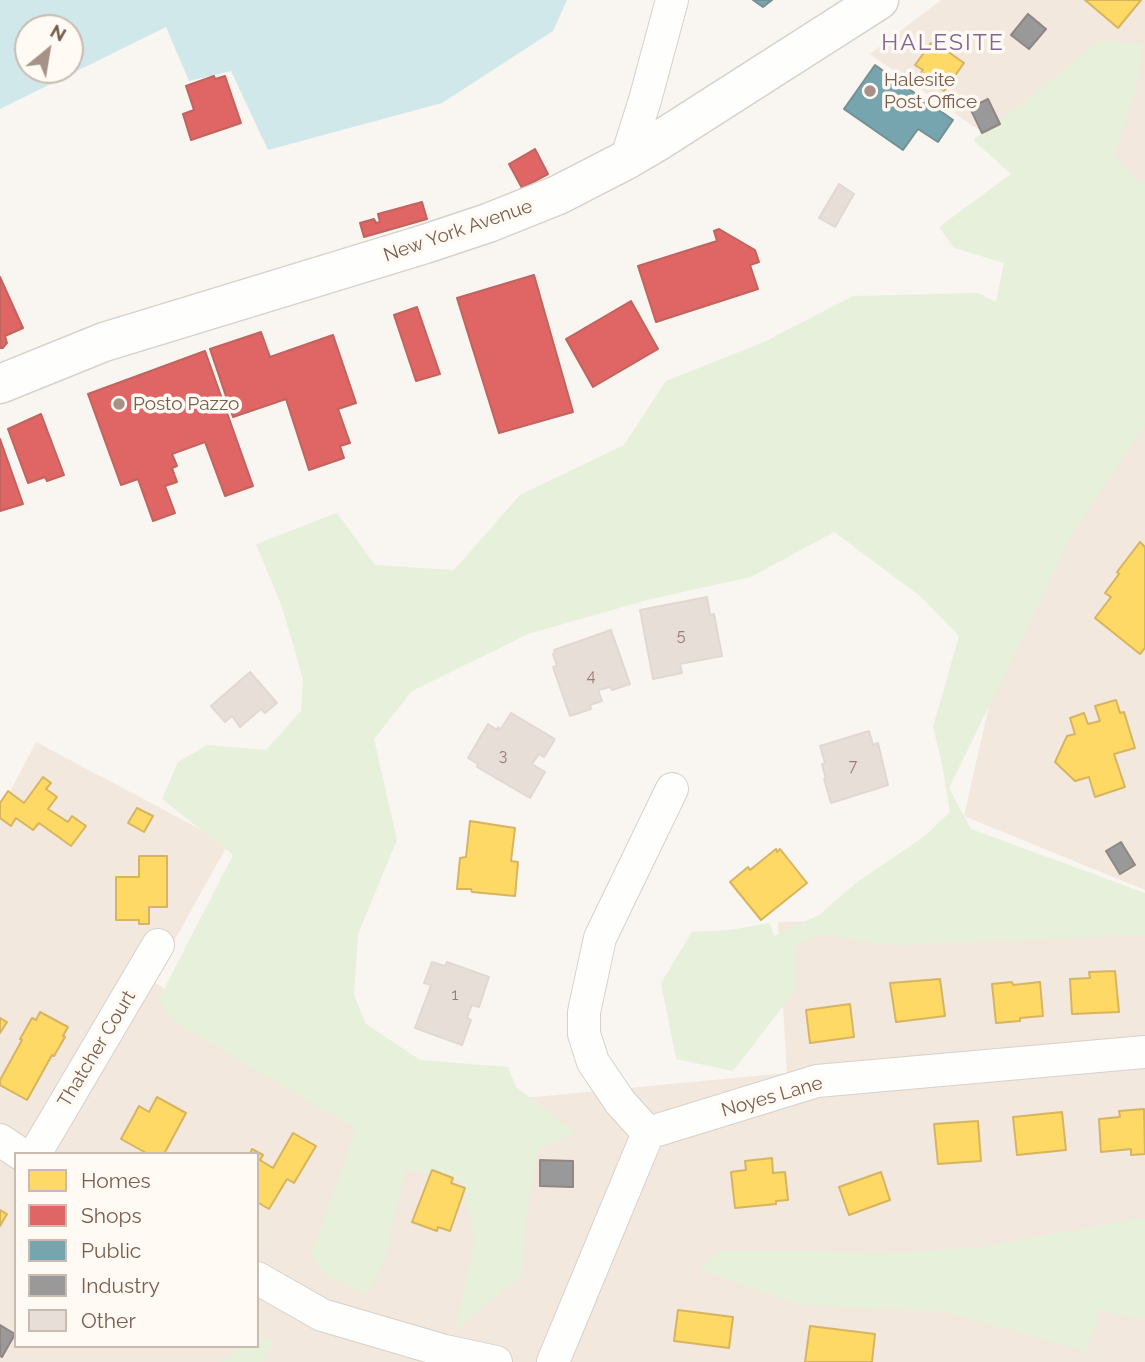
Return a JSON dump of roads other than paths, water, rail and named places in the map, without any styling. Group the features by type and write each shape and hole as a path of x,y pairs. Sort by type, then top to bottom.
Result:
{"street":[{"path":"626,160 672,0"},
{"name":"New York Avenue","path":"0,384 104,342 425,244 558,195 626,160 879,0"},
{"path":"553,1362 648,1133 620,1102 593,1062 584,1034 584,1012 600,938 672,789"},
{"name":"Thatcher Court","path":"36,1152 159,944"},
{"name":"Noyes Lane","path":"648,1133 817,1081 1145,1052"},
{"path":"0,1140 18,1152"},
{"path":"259,1279 322,1315 445,1351 496,1362"}],"water":[{"path":"0,0 567,0 553,31 442,103 268,150 231,71 189,81 166,27 84,68 84,14 14,14 14,84 51,84 0,109"}],"place":[{"name":"Halesite Post Office","path":"870,91"},
{"name":"Posto Pazzo","path":"119,404"}],"district":[{"name":"HALESITE","path":"943,43"}]}
